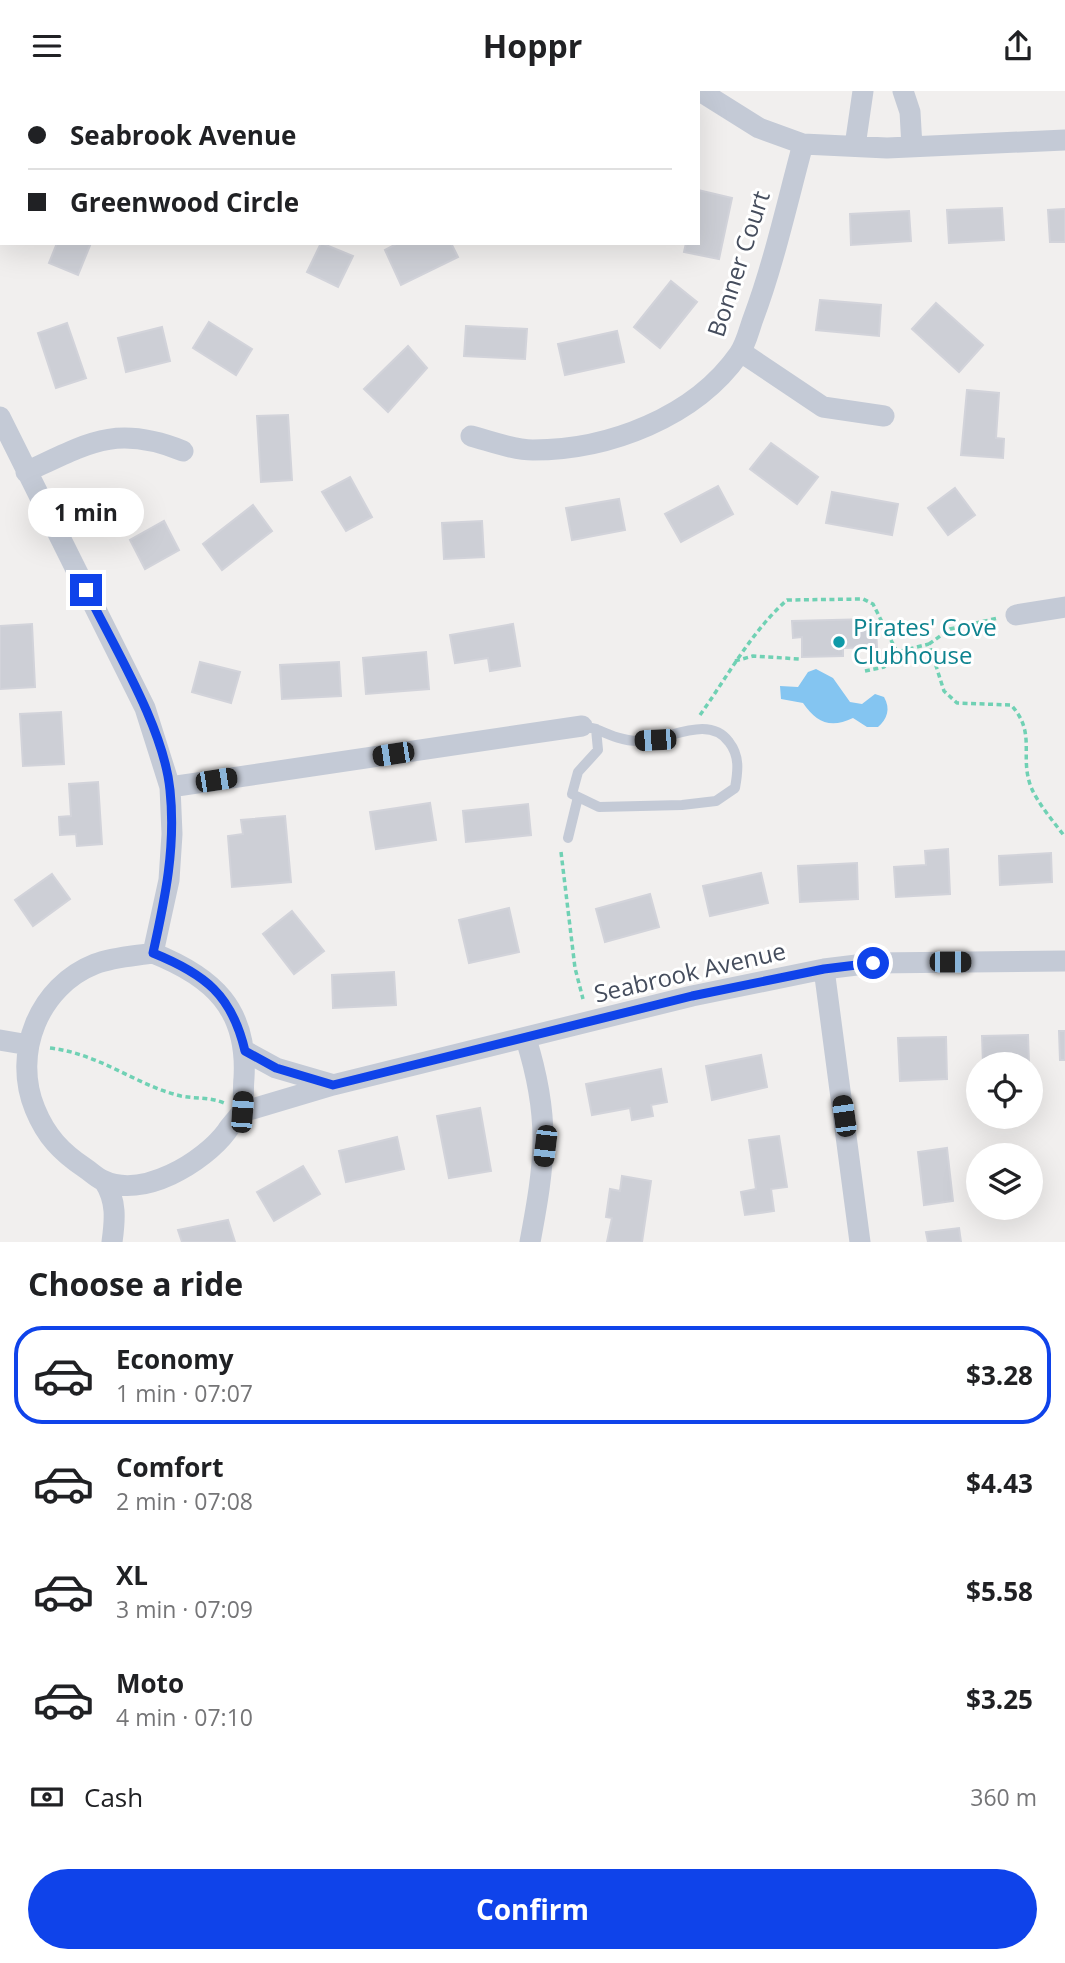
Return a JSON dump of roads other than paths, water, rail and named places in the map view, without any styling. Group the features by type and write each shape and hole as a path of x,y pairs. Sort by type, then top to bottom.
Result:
{"street":[{"path":"700,91 759,128 803,144 912,147 1065,140"},
{"path":"855,146 863,91"},
{"path":"903,91 910,112 912,147"},
{"name":"Bonner Court","path":"471,436 532,450 633,432 677,411 715,382 741,352 764,290 803,144"},
{"path":"741,352 823,407 884,416"},
{"path":"0,417 145,708 170,787 172,834 169,880 153,953"},
{"path":"26,472 107,439 132,436 153,439 183,451"},
{"path":"1016,615 1065,607"},
{"path":"170,787 589,728"},
{"path":"104,1181 135,1183 172,1175 196,1163 216,1146 236,1109 245,1051 236,1020 226,1001 208,982 183,965 153,953 97,963 78,973 48,999 38,1014 30,1098 43,1128 63,1153 104,1181 111,1192 116,1216 112,1242"},
{"name":"Seabrook Avenue","path":"236,1109 692,996 824,969 873,963 1065,961"},
{"path":"824,969 860,1242"},
{"path":"526,1039 542,1105 545,1146 530,1242"},
{"path":"0,1040 37,1046"},
{"path":"245,1051 276,1068 333,1085"},
{"path":"116,1216 135,1183"}],"lane":[{"path":"589,728 621,739 638,741 655,740 688,730 711,729 725,736 736,750 738,769 735,788 716,801 682,805 599,807 572,794 578,772 598,750 589,728"},
{"path":"564,843 578,797"}],"water":[{"path":"816,669 833,678 850,702 862,704 875,694 884,697 888,710 881,724 878,727 867,727 853,718 837,723 824,722 813,715 803,703 781,699 780,686 798,687 808,672"}],"place":[{"name":"Pirates' Cove Clubhouse","path":"839,642"}]}
